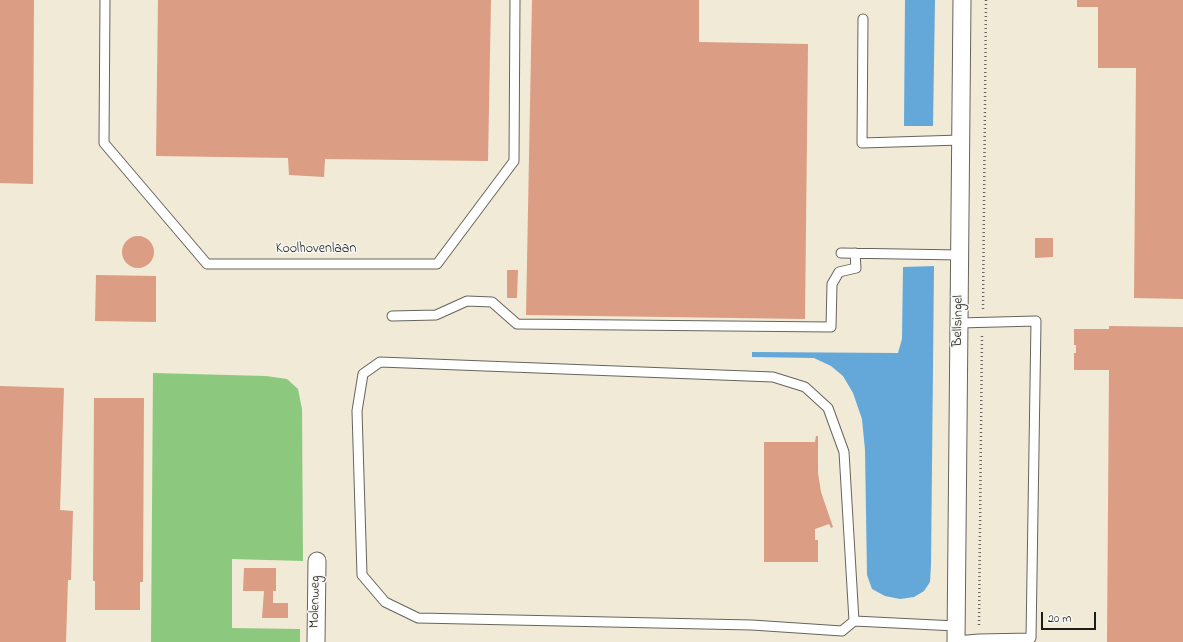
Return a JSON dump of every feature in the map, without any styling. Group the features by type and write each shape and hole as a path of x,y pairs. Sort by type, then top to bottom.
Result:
{"street":[{"name":"Bellsingel","path":"956,636 962,0"},
{"name":"Molenweg","path":"316,642 317,561"}],"lane":[{"name":"Koolhovenlaan","path":"105,0 104,143 207,264 437,264 514,161 515,0"},
{"path":"863,19 862,143 961,140"},
{"path":"841,253 960,255"},
{"path":"392,316 436,315 467,302 492,302 517,324 831,327 832,284 839,272 856,268 856,253"},
{"path":"854,621 844,452 828,408 805,387 774,377 380,362 363,374 357,412 362,575 385,602 418,618 752,625 842,631 854,621 979,639 1030,640 1036,321 960,323"}],"green space":[{"path":"153,373 266,376 287,379 298,389 302,409 303,561 232,559 232,628 300,629 300,642 151,642"}],"water":[{"path":"905,0 935,0 933,126 904,126"},
{"path":"934,266 930,582 924,591 914,597 900,599 885,596 872,589 867,575 865,450 862,419 853,393 843,376 831,366 814,358 752,357 752,352 898,353 902,339 903,267"}],"building":[{"path":"0,0 34,0 33,184 0,183"},
{"path":"158,0 491,0 488,161 325,159 324,177 289,175 288,158 156,156"},
{"path":"532,0 699,0 699,42 808,44 805,319 526,315"},
{"path":"1077,0 1183,0 1183,299 1134,298 1136,68 1098,68 1098,7 1077,7"},
{"path":"135,236 141,236 151,243 154,252 153,258 147,265 141,268 135,268 125,261 122,255 122,249 129,239"},
{"path":"1035,238 1053,238 1053,257 1035,258"},
{"path":"507,270 518,270 517,298 507,298"},
{"path":"96,275 156,276 156,322 95,321"},
{"path":"1109,326 1183,327 1183,642 1107,642 1109,370 1074,370 1074,353 1076,353 1076,345 1074,345 1074,329 1109,329"},
{"path":"0,386 64,388 60,510 73,511 71,580 68,580 66,642 0,642"},
{"path":"94,398 144,398 143,582 140,582 140,610 95,610 95,581 93,581"},
{"path":"816,436 818,436 818,473 821,492 833,527 831,528 829,524 815,529 815,540 818,540 818,562 764,562 764,442 815,442"},
{"path":"244,568 276,568 276,591 273,591 273,603 288,603 288,618 262,618 264,591 243,591"}]}
